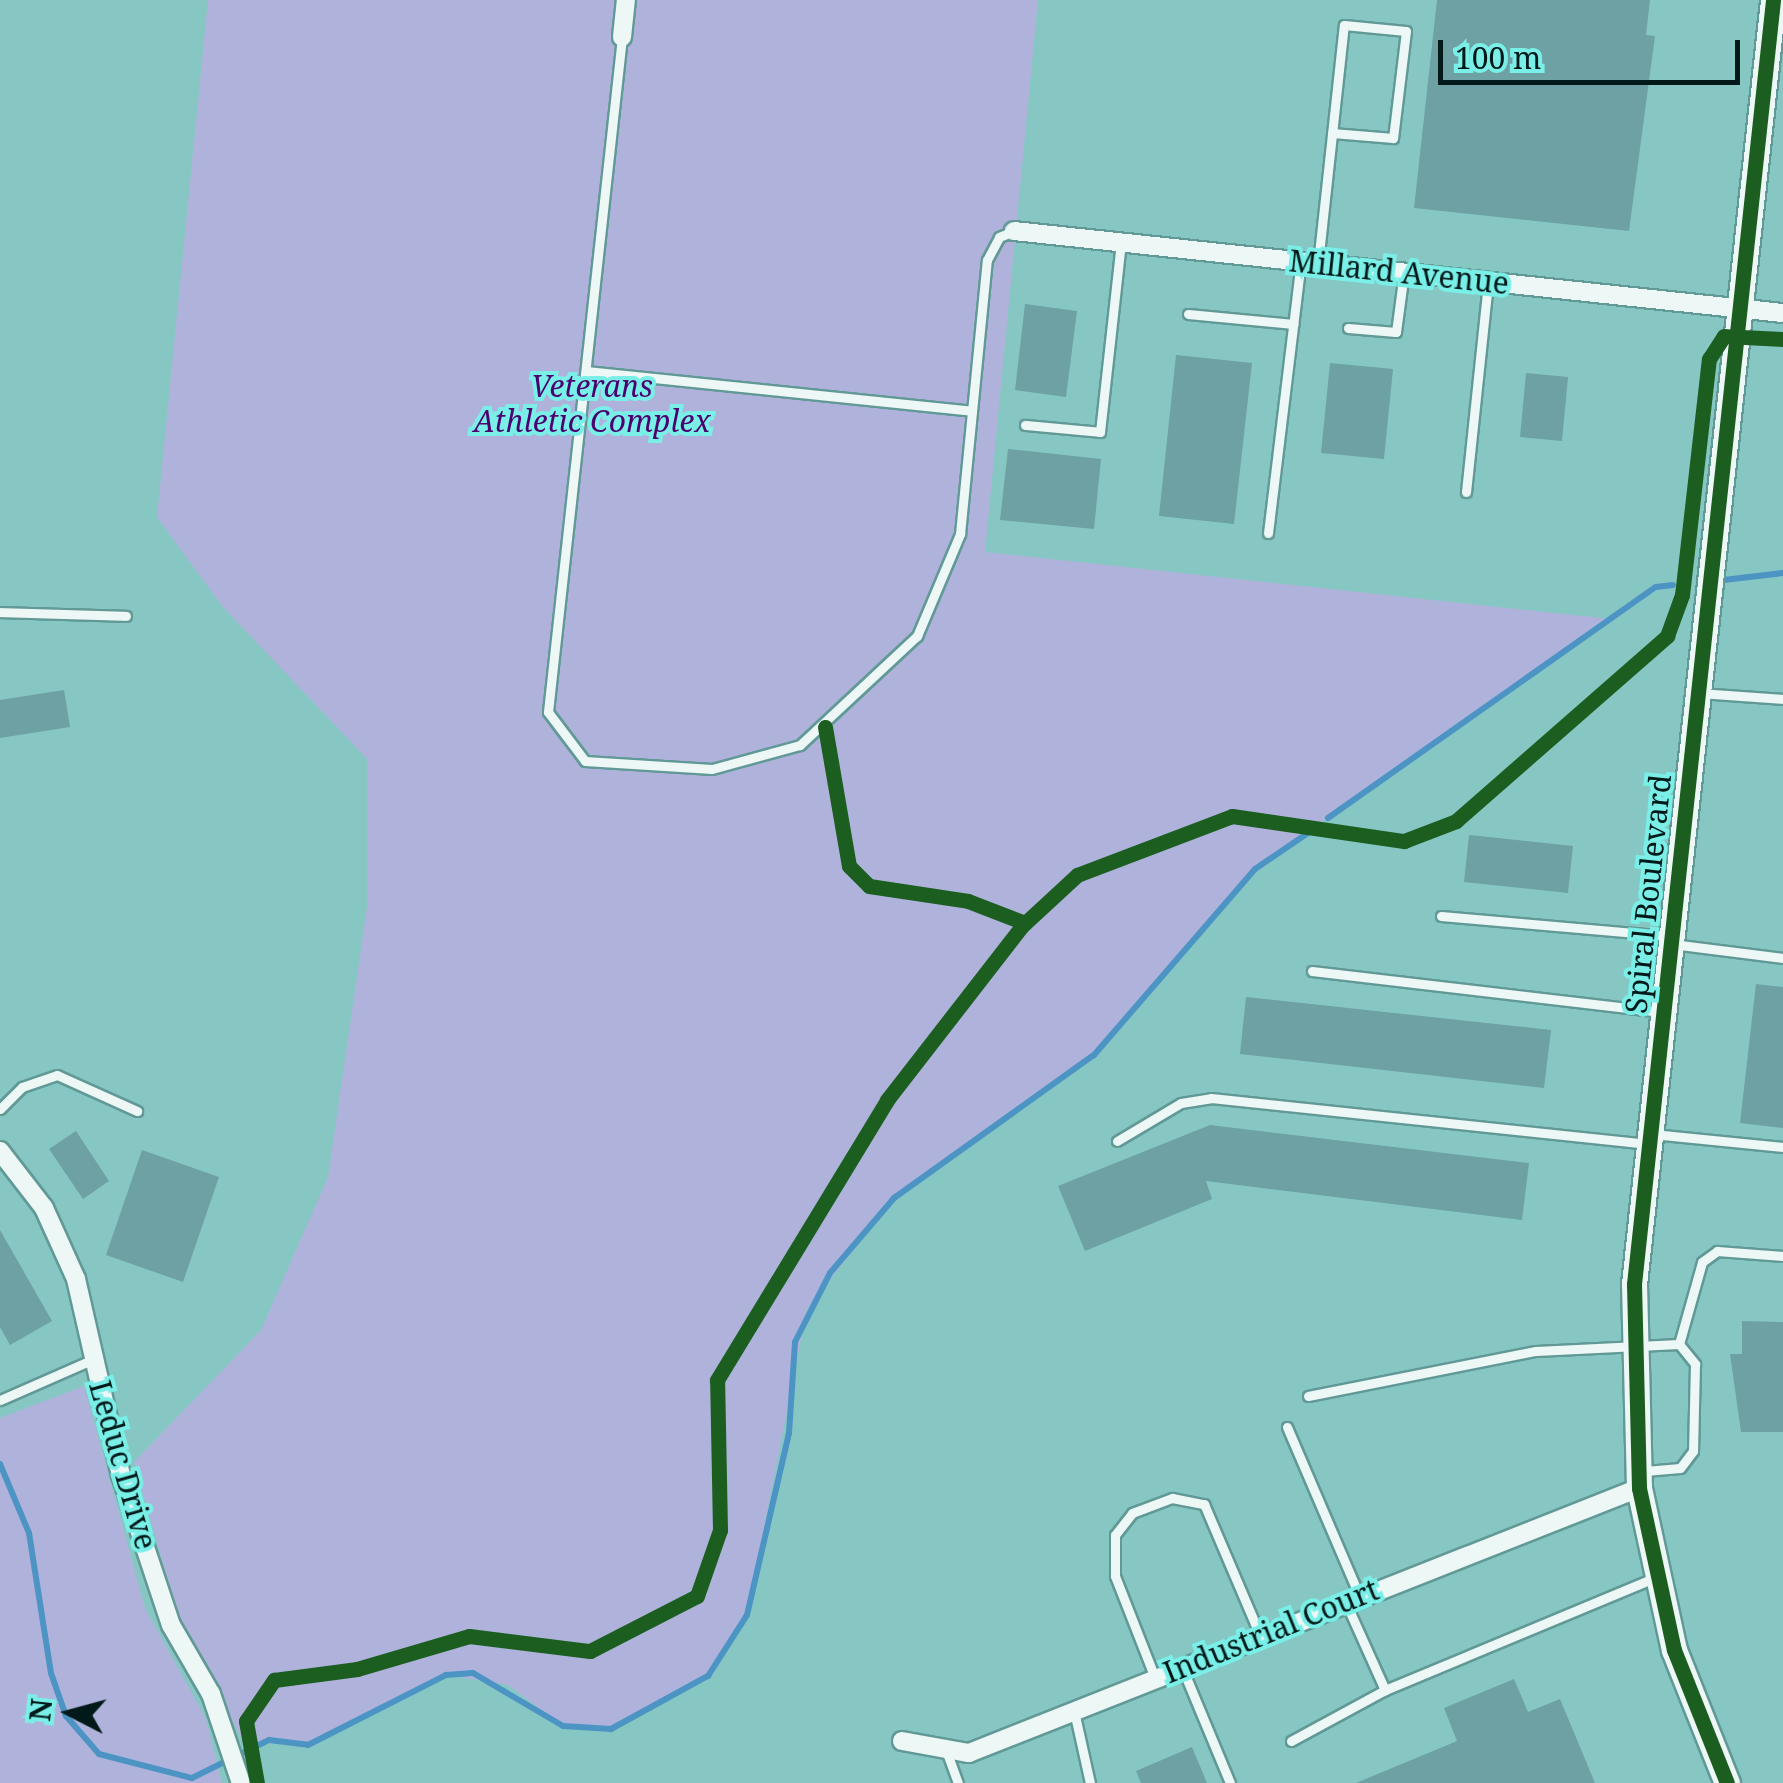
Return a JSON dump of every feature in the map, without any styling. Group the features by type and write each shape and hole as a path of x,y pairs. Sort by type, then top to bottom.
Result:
{"street":[{"path":"622,38 626,0"},
{"name":"Spiral Boulevard","path":"1727,1783 1674,1650 1658,1576 1638,1479 1633,1347 1662,1012 1773,0"},
{"name":"Millard Avenue","path":"1014,230 1783,313"},
{"name":"Leduc Drive","path":"0,1151 44,1208 76,1279 94,1359 171,1625 211,1694 241,1783"},
{"name":"Industrial Court","path":"947,1753 1155,1678 1638,1479"},
{"path":"902,1741 947,1753"}],"lane":[{"path":"1268,532 1294,324 1310,262 1332,133 1344,25 1406,32 1394,138 1332,133"},
{"path":"622,38 548,712 569,750 610,767 712,770 757,760 800,745 880,680 945,585 972,411 987,260 998,237 1014,230"},
{"path":"1025,425 1100,432 1120,242"},
{"path":"1348,328 1396,332 1404,272"},
{"path":"1466,492 1488,281"},
{"path":"1188,314 1294,324"},
{"path":"586,370 972,411"},
{"path":"0,612 126,616"},
{"path":"1697,692 1783,699"},
{"path":"1441,916 1670,940 1783,958"},
{"path":"1312,971 1662,1012"},
{"path":"0,1109 22,1087 57,1075 137,1111"},
{"path":"1116,1141 1181,1103 1211,1098 1649,1139 1783,1147"},
{"path":"1679,1344 1702,1262 1717,1251 1783,1256"},
{"path":"1308,1396 1536,1350 1679,1344"},
{"path":"1638,1479 1680,1468 1693,1451 1695,1364 1679,1344"},
{"path":"0,1400 94,1359"},
{"path":"1287,1427 1384,1690"},
{"path":"1155,1678 1115,1576 1115,1535 1132,1513 1172,1498 1204,1504 1260,1636"},
{"path":"1291,1742 1384,1690 1658,1576"},
{"path":"1182,1667 1230,1783"},
{"path":"1074,1710 1090,1783"},
{"path":"947,1753 958,1783"}],"green space":[{"name":"Veterans Athletic Complex","path":"208,0 1038,0 985,552 1611,619 1255,869 1094,1055 894,1198 807,1309 747,1615 708,1676 611,1729 563,1726 508,1685 446,1675 308,1745 269,1740 248,1751 178,1616 134,1462 261,1330 328,1177 367,907 367,759 222,606 157,517"},
{"path":"84,1386 145,1608 206,1719 222,1783 0,1783 0,1418"}],"building":[{"path":"1437,0 1650,0 1646,35 1655,36 1629,231 1414,208"},
{"path":"1025,304 1077,311 1066,397 1015,390"},
{"path":"1176,355 1252,363 1234,524 1159,516"},
{"path":"1330,363 1393,369 1384,459 1321,453"},
{"path":"1526,373 1568,377 1562,441 1520,437"},
{"path":"1008,449 1101,459 1094,529 1000,520"},
{"path":"64,690 70,727 0,738 0,700"},
{"path":"1469,835 1573,846 1568,893 1464,882"},
{"path":"1756,984 1783,987 1783,1128 1740,1123"},
{"path":"1246,997 1551,1030 1544,1088 1240,1054"},
{"path":"1210,1125 1529,1163 1522,1220 1206,1181 1212,1199 1085,1251 1058,1186"},
{"path":"76,1131 109,1181 83,1199 49,1149"},
{"path":"142,1150 219,1177 183,1282 106,1255"},
{"path":"0,1230 52,1321 10,1345 0,1327"},
{"path":"1742,1321 1783,1322 1783,1432 1741,1432 1730,1354 1742,1354"},
{"path":"1514,1679 1528,1712 1560,1699 1595,1783 1356,1783 1457,1741 1444,1708"},
{"path":"1192,1747 1207,1783 1141,1783 1136,1771"}],"waterway":[{"path":"1715,581 1783,573"},
{"path":"1328,818 1656,587 1673,585"},
{"path":"0,1464 29,1533 51,1673 66,1716 99,1754 192,1778 269,1740 308,1745 446,1675 473,1673 563,1726 611,1729 708,1676 747,1615 789,1433 795,1342 830,1273 894,1198 1094,1055 1255,869 1308,833"}],"cycle path":[{"path":"1727,1783 1674,1650 1639,1488 1634,1284 1773,0"},
{"path":"257,1783 246,1721 274,1680 357,1669 469,1636 590,1651 697,1596 720,1530 717,1380 887,1100 1022,926 1077,875 1232,816 1404,841 1456,821 1667,636 1682,595 1709,359 1724,336 1783,339"},
{"path":"825,727 849,866 869,886 968,901 1025,923"}]}
